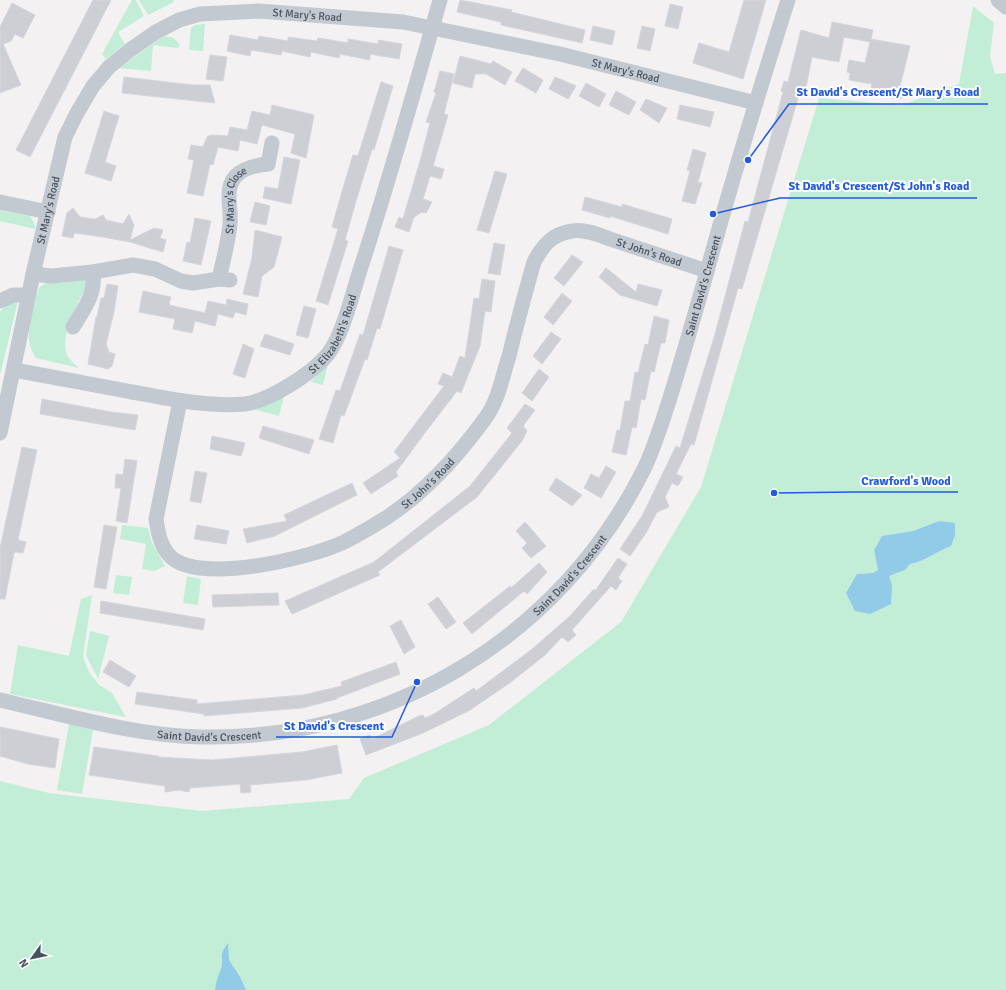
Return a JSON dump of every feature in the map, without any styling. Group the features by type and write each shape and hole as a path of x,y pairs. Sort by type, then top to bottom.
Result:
{"street":[{"name":"St Elizabeth's Road","path":"14,370 180,401 218,404 246,404 259,400 307,373 328,353 341,330 382,200 440,0"},
{"name":"Saint David's Crescent","path":"0,700 105,724 167,734 203,737 259,734 306,729 346,719 380,708 420,691 453,673 504,638 538,611 567,583 594,552 642,473 656,443 683,358 756,103 788,0"},
{"path":"998,0 1006,7"},
{"name":"St Mary's Road","path":"0,433 33,274 65,137 93,86 118,59 169,25 200,14 259,11 395,21 432,27 560,54 756,103"},
{"name":"St Mary's Close","path":"33,274 51,276 93,272 133,265 156,269 181,281 193,283 225,280 230,224 229,188 231,181 245,168 253,165 268,164 272,143"},
{"path":"0,202 48,212"},
{"name":"St John's Road","path":"180,401 156,519 158,535 170,555 185,566 212,569 248,566 296,558 343,542 387,517 429,484 477,430 497,398 534,262 540,250 550,239 574,230 595,234 707,271"},
{"path":"73,326 91,295 94,286 93,272"},
{"path":"0,301 13,295 29,295"}],"green space":[{"path":"132,0 136,0 144,16 118,32 125,44 106,59 102,54"},
{"path":"139,0 173,0 174,2 148,15"},
{"path":"973,6 994,23 990,56 995,74 1006,73 1006,990 0,990 0,781 49,793 202,811 349,799 364,778 489,725 621,622 701,487 819,98 902,105 959,84","holes":["939,521 951,546 920,561 910,564 905,569 893,574 857,574 873,573 878,570 874,550 882,536 913,531"]},
{"path":"205,24 203,51 189,50 191,28 195,25"},
{"path":"164,36 174,38 180,45 178,48 153,45 151,71 119,68"},
{"path":"0,210 30,216 35,225 35,229 0,221"},
{"path":"91,279 76,306 66,338 65,348 68,357 79,368 36,358 29,341 29,332 31,315 39,288 48,281"},
{"path":"19,297 0,375 0,312 8,303"},
{"path":"328,364 323,385 311,382"},
{"path":"285,392 279,416 253,409"},
{"path":"122,525 148,528 152,543 165,566 154,571 142,569 146,544 120,539"},
{"path":"116,575 132,577 129,595 113,593"},
{"path":"187,576 201,579 198,605 183,603"},
{"path":"92,595 83,657 89,672 99,685 112,693 126,717 10,694 18,645 69,656 81,599"},
{"path":"90,631 109,636 98,679 86,655"},
{"path":"69,724 93,730 82,794 57,790"}],"water":[{"path":"939,521 955,523 955,535 951,546 920,561 910,564 905,570 889,576 892,586 891,604 870,614 855,611 846,593 857,574 873,573 878,570 874,550 882,536 913,531"},
{"path":"228,943 229,960 246,990 215,990 222,965 222,954"}],"building":[{"path":"93,0 111,0 30,157 16,150"},
{"path":"460,0 512,10 511,12 585,30 582,43 501,25 501,22 457,12"},
{"path":"744,0 766,0 743,79 693,63 699,43 729,52"},
{"path":"12,3 35,15 23,38 15,34 11,41 3,44 21,85 0,93 0,27"},
{"path":"670,4 683,7 678,29 665,26"},
{"path":"832,22 873,30 871,39 910,46 900,86 903,86 901,99 870,95 872,84 849,80 850,73 847,72 849,60 865,63 870,42 844,37 839,62 812,57 805,92 803,92 802,96 799,95 742,289 738,288 694,445 691,444 676,474 683,477 678,486 672,483 665,497 669,507 657,512 646,533 630,556 620,549 642,516 676,446 680,448 715,334 745,221 748,222 783,92 781,91 784,81 788,82 801,30 829,38"},
{"path":"593,26 615,31 612,45 590,40"},
{"path":"642,26 655,29 650,51 637,48"},
{"path":"230,35 258,40 259,36 288,41 288,37 317,41 318,38 348,43 348,39 378,44 378,40 402,44 399,59 370,54 370,60 340,54 339,58 311,52 310,57 282,51 281,55 251,50 250,56 227,51"},
{"path":"210,55 227,57 223,81 206,79"},
{"path":"460,56 491,64 493,61 512,72 505,85 486,74 475,74 472,88 453,83"},
{"path":"523,68 543,80 536,93 515,81"},
{"path":"440,71 454,74 444,114 448,115 433,166 444,169 441,179 430,176 423,199 432,202 426,213 422,212 414,217 409,232 395,227 399,217 403,219 422,154 430,123 426,122 436,93 434,92"},
{"path":"124,77 193,85 210,85 215,103 122,93"},
{"path":"555,77 576,86 568,99 549,89"},
{"path":"381,82 393,86 374,150 372,149 356,201 345,240 348,241 328,305 316,301 338,229 332,227 353,155 358,156"},
{"path":"586,83 606,94 599,107 579,96"},
{"path":"616,91 636,102 629,115 609,105"},
{"path":"646,99 667,108 659,123 640,110"},
{"path":"272,105 314,115 306,158 291,153 295,134 262,125 257,144 240,140 238,151 218,147 213,165 210,164 203,196 187,193 194,160 188,159 191,145 203,147 207,137 211,135 228,136 230,127 247,130 252,111 270,115"},
{"path":"680,105 714,112 710,127 677,119"},
{"path":"104,111 119,116 105,162 116,166 111,181 85,173"},
{"path":"693,149 706,153 698,182 702,183 695,204 682,201 690,171 687,170"},
{"path":"284,157 300,160 291,204 263,198 265,187 278,189"},
{"path":"495,171 507,174 489,233 477,230"},
{"path":"585,197 622,207 622,204 672,219 668,234 610,216 610,218 582,210"},
{"path":"255,202 270,206 266,225 250,222"},
{"path":"73,208 80,217 95,219 103,215 106,220 123,224 129,214 134,225 130,240 154,228 163,230 160,238 166,240 163,252 130,242 103,237 74,233 73,238 62,236 67,213"},
{"path":"195,218 211,221 201,265 183,261 187,242 190,243"},
{"path":"255,230 282,237 274,267 262,276 258,297 243,294 252,258"},
{"path":"494,243 505,245 500,275 488,273"},
{"path":"389,246 403,250 380,329 377,328 367,360 365,359 344,416 341,415 333,443 319,439 336,390 340,391 360,334 363,335"},
{"path":"572,255 583,262 564,286 554,278"},
{"path":"606,268 636,292 638,284 662,290 657,306 620,295 599,277"},
{"path":"482,279 495,281 491,312 485,311 480,346 461,393 457,391 427,430 396,472 398,476 371,494 363,483 400,458 394,452 444,386 438,384 443,373 452,377 460,356 465,358 474,298 479,299"},
{"path":"107,284 118,286 114,312 106,344 109,352 115,354 112,366 108,369 88,364 96,317 101,298 104,298"},
{"path":"143,291 171,297 169,305 205,313 208,301 226,305 227,299 248,304 246,315 235,312 233,318 218,314 215,326 195,321 192,333 173,329 175,319 139,312"},
{"path":"562,293 572,301 553,325 544,317"},
{"path":"304,306 316,309 308,338 296,335"},
{"path":"654,316 669,320 665,343 661,343 654,372 651,371 645,400 641,399 636,428 632,427 626,455 612,452 617,430 620,430 625,401 630,401 635,372 638,373 645,344 648,345"},
{"path":"551,332 561,339 542,364 533,356"},
{"path":"265,334 294,344 290,355 260,346"},
{"path":"243,344 254,349 245,378 233,374"},
{"path":"539,369 549,377 532,401 522,393"},
{"path":"42,399 111,412 138,415 135,430 40,414"},
{"path":"525,404 535,410 523,426 527,431 522,441 477,497 378,572 380,575 292,614 285,601 374,562 470,486 512,433 507,428"},
{"path":"263,426 314,440 309,454 259,438"},
{"path":"212,436 245,443 241,456 210,449"},
{"path":"22,447 37,450 18,540 26,542 23,553 14,553 5,599 0,599 0,548"},
{"path":"125,459 137,461 127,523 116,521 121,488 115,488 116,474 123,475"},
{"path":"606,466 616,472 601,498 584,488 591,474 599,478"},
{"path":"195,471 207,473 201,503 190,501"},
{"path":"556,478 582,495 572,506 549,490"},
{"path":"352,483 357,495 275,536 247,543 243,529 287,521 284,515"},
{"path":"525,522 546,546 531,558 522,548 527,543 516,531"},
{"path":"104,525 117,527 106,589 94,587"},
{"path":"197,525 229,531 226,544 194,539"},
{"path":"618,558 627,564 618,578 622,581 616,590 611,586 572,630 576,635 568,642 562,637 545,655 511,682 470,710 423,733 366,755 360,739 370,735 372,739 419,716 423,715 425,718 434,714 474,688 476,691 531,650 570,616 594,589 595,591"},
{"path":"539,563 547,572 527,594 524,591 472,634 463,623 510,586 511,588"},
{"path":"278,593 279,605 213,607 212,595"},
{"path":"438,597 456,622 446,629 428,604"},
{"path":"101,601 205,619 203,630 100,613"},
{"path":"401,620 415,647 404,654 390,626"},
{"path":"110,660 136,676 129,687 103,672"},
{"path":"396,662 400,674 337,699 302,708 204,716 204,714 135,704 137,692 197,700 197,704 303,695 342,686 341,682"},
{"path":"0,727 59,739 55,768 28,764 0,756"},
{"path":"337,745 342,773 306,780 250,785 251,792 241,793 240,784 190,788 189,792 179,790 165,792 165,786 89,775 94,747 158,757 212,760 302,752"}],"place":[{"name":"St David's Crescent/St Mary's Road","path":"748,160"},
{"name":"St David's Crescent/St John's Road","path":"713,214"},
{"name":"Crawford's Wood","path":"774,493"},
{"name":"St David's Crescent","path":"417,682"}]}
